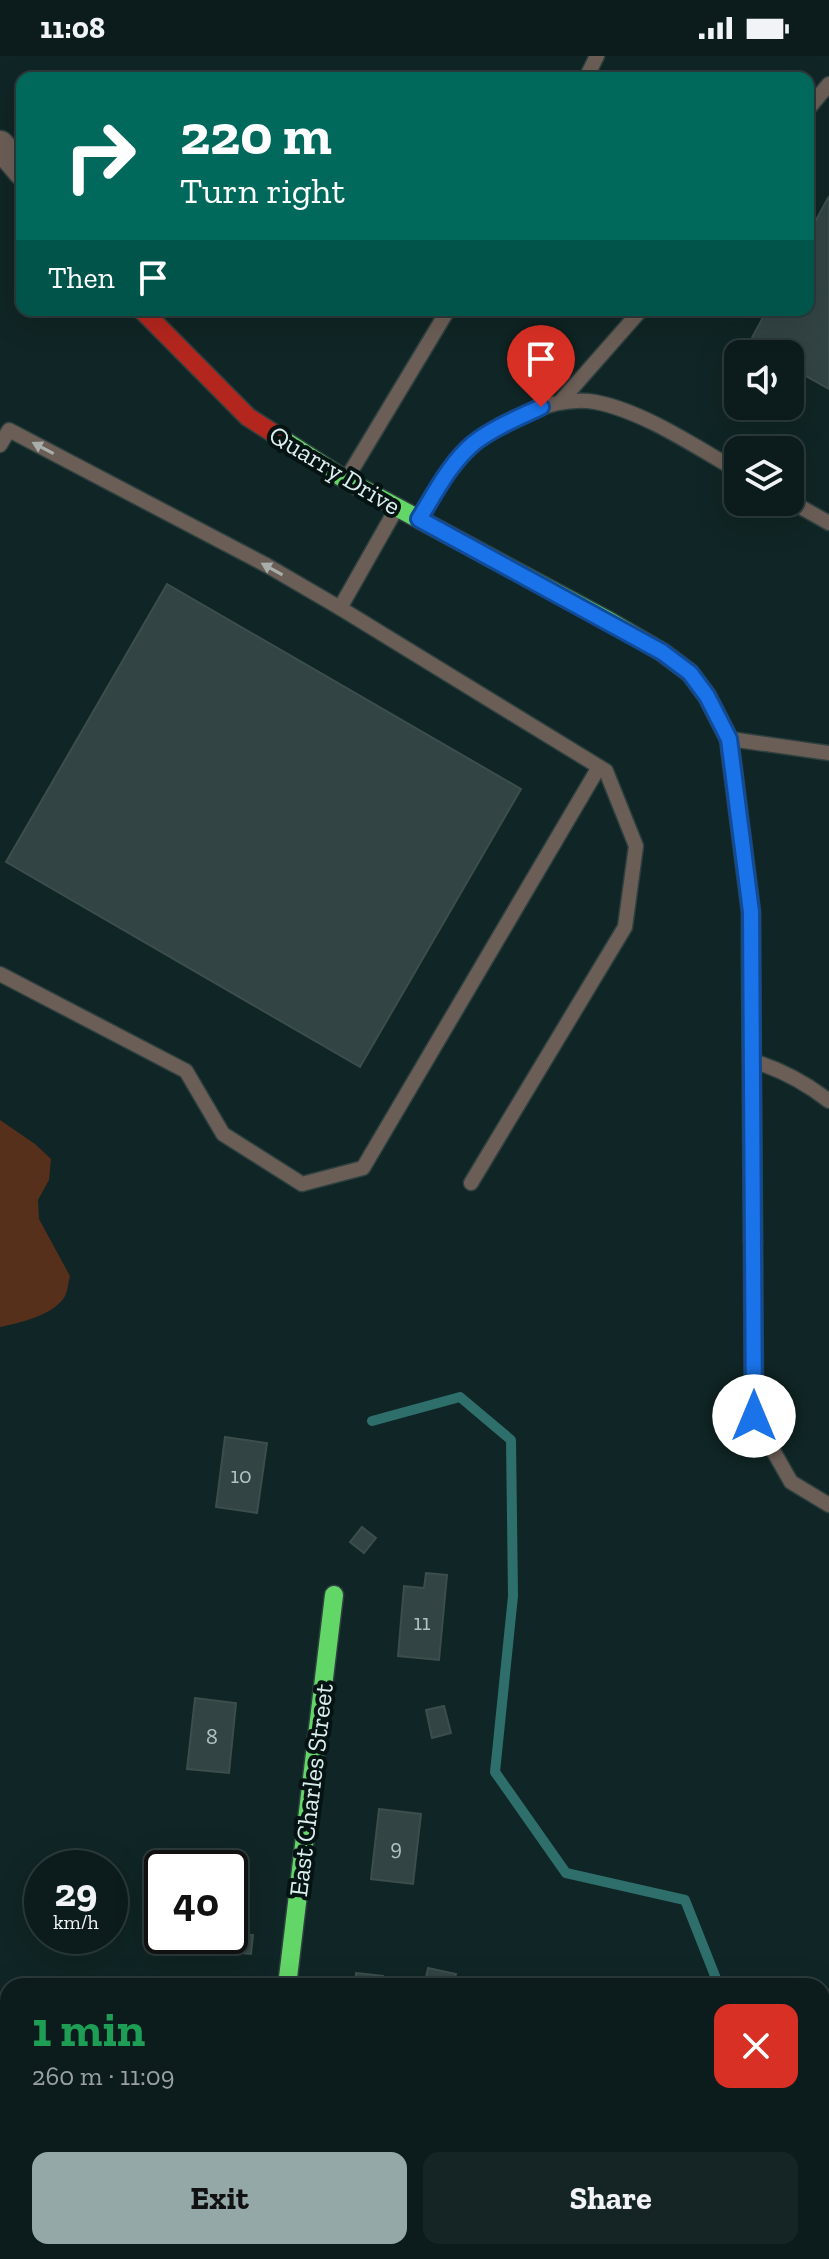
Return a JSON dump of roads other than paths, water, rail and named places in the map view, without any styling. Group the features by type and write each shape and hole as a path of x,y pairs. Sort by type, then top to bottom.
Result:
{"street":[{"path":"0,145 16,164"},
{"name":"Quarry Drive","path":"148,316 248,417 346,480 662,652 690,673 707,696 729,739 751,912 754,1416"},
{"name":"East Charles Street","path":"288,1978 334,1595"}],"lane":[{"path":"814,102 829,84"},
{"path":"346,480 444,316"},
{"path":"561,401 636,316"},
{"path":"419,519 446,475 472,445 505,424 561,401 595,402 615,408 638,417 724,463"},
{"path":"0,445 9,430 268,566 606,771 636,846 625,927 471,1183"},
{"path":"340,608 397,508"},
{"path":"804,509 829,523"},
{"path":"729,739 829,753"},
{"path":"0,974 186,1071 223,1134 302,1184 363,1168 599,767"},
{"path":"752,1060 782,1070 829,1101"},
{"path":"754,1416 791,1482 829,1505"}],"waterway":[{"path":"372,1421 460,1397 511,1440 513,1596 495,1772 566,1873 685,1900 716,1978"}]}
